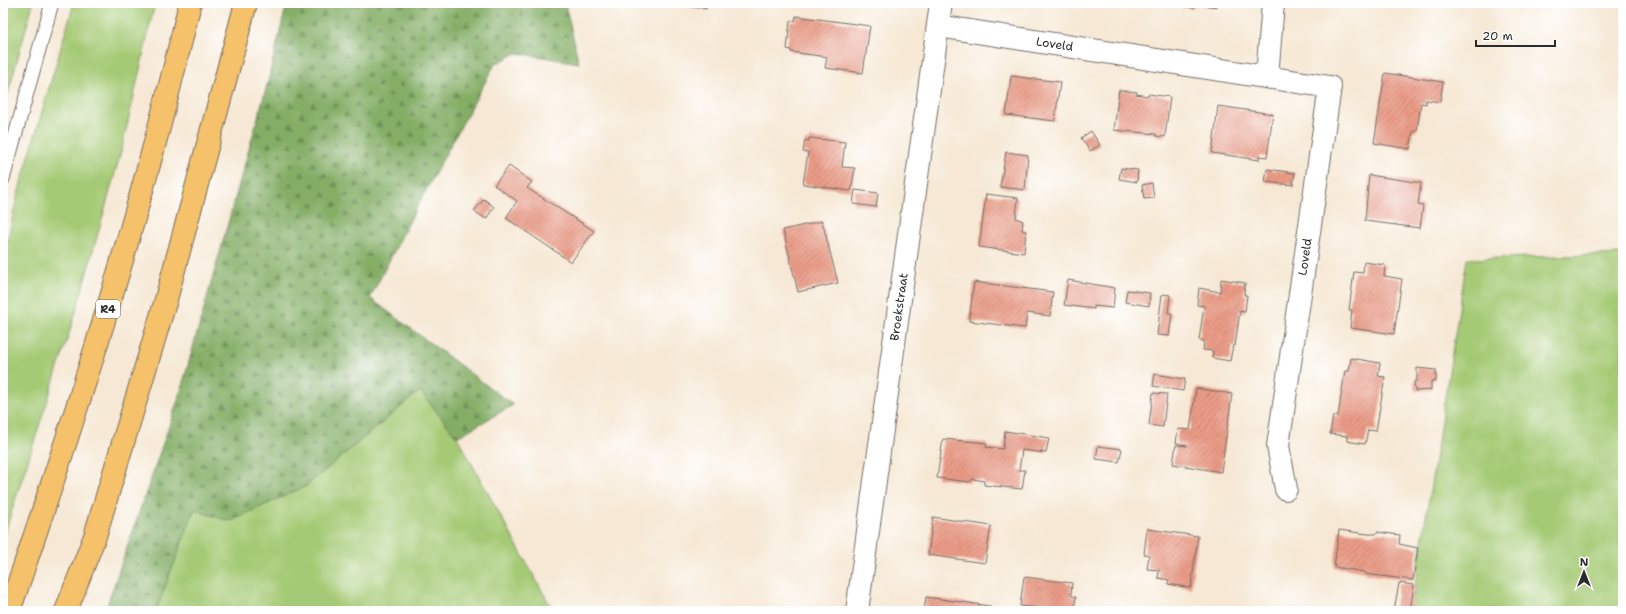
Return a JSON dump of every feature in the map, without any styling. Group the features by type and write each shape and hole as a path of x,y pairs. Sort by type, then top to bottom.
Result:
{"highway":[{"name":"R4","path":"9,611 42,515 123,261 190,3"},
{"path":"66,611 95,536 166,302 246,3"}],"street":[{"name":"Broekstraat","path":"857,611 941,3"},
{"path":"1267,77 1273,3"},
{"name":"Loveld","path":"938,26 1330,87 1278,446 1286,489"}],"lane":[{"path":"3,179 52,3"}],"green space":[{"path":"8,3 33,3 3,111 3,20"},
{"path":"74,3 155,3 122,148 75,315 3,538 3,261 17,197"},
{"path":"287,3 565,3 579,63 517,53 495,64 419,203 370,298 513,405 457,437 420,391 306,486 230,521 194,510 156,611 105,611 179,397 267,85"},
{"path":"1623,254 1623,611 1411,611 1467,259"},
{"path":"421,390 457,437 551,607 546,611 156,611 194,510 230,521 306,486"},
{"path":"1074,606 1121,611 1073,611"}],"building":[{"path":"686,3 707,3 706,9 686,6"},
{"path":"1171,3 1195,3 1194,8 1170,5"},
{"path":"1202,3 1218,3 1217,7 1202,5"},
{"path":"1345,3 1363,3 1362,6"},
{"path":"796,16 870,26 863,73 825,68 827,57 791,52 791,50 787,49 790,21 795,21"},
{"path":"1385,73 1443,82 1440,102 1426,100 1426,104 1421,103 1417,131 1413,131 1410,149 1374,143"},
{"path":"1011,76 1060,82 1055,121 1006,115"},
{"path":"1119,90 1137,92 1136,94 1147,96 1148,94 1170,97 1165,137 1156,136 1156,134 1114,130"},
{"path":"1218,106 1273,114 1267,157 1259,156 1259,160 1212,153"},
{"path":"1091,131 1100,145 1090,151 1081,138"},
{"path":"809,138 845,142 842,167 855,168 851,191 803,184 808,152 803,152 805,140 809,141"},
{"path":"1006,152 1028,155 1025,190 1000,187"},
{"path":"509,166 532,182 527,188 594,231 571,262 506,218 517,201 494,185"},
{"path":"1121,168 1138,170 1137,182 1119,179"},
{"path":"1267,169 1295,173 1293,185 1265,182"},
{"path":"1369,175 1421,183 1418,205 1423,206 1420,228 1365,221"},
{"path":"1152,183 1154,198 1144,199 1142,185"},
{"path":"855,190 878,193 876,207 853,204"},
{"path":"986,194 1018,198 1016,218 1023,221 1022,230 1026,231 1024,253 979,247"},
{"path":"484,199 494,207 486,219 474,211"},
{"path":"822,221 838,283 798,292 783,230"},
{"path":"1364,262 1385,265 1384,276 1402,279 1394,334 1350,328 1352,310 1349,310 1354,272 1363,273"},
{"path":"1221,279 1245,283 1244,295 1247,295 1245,312 1240,311 1235,346 1233,345 1230,361 1212,358 1213,351 1203,350 1204,341 1199,340 1204,306 1197,305 1199,288 1220,292"},
{"path":"1068,280 1115,288 1113,308 1094,306 1094,309 1064,305"},
{"path":"974,282 1053,292 1050,316 1027,313 1025,328 969,321"},
{"path":"1127,290 1150,293 1149,306 1125,302"},
{"path":"1162,294 1170,295 1168,313 1172,313 1169,336 1157,335"},
{"path":"1351,358 1380,363 1378,376 1385,377 1376,431 1368,430 1365,444 1347,441 1347,436 1330,434 1333,416 1338,416 1345,371 1349,371"},
{"path":"1417,368 1436,370 1436,380 1431,381 1431,390 1415,391 1414,381 1417,381"},
{"path":"1155,374 1185,379 1183,391 1153,386"},
{"path":"1196,388 1232,394 1221,472 1173,464 1176,445 1187,446 1176,443 1178,429 1190,430"},
{"path":"1153,393 1167,394 1163,427 1149,425"},
{"path":"1005,431 1049,438 1046,453 1022,450 1019,470 1025,470 1022,489 984,485 984,481 973,479 969,482 937,478 943,439 987,443 986,447 1003,449"},
{"path":"1098,446 1122,449 1119,462 1096,459"},
{"path":"933,517 991,526 985,563 928,555"},
{"path":"1147,529 1198,536 1191,588 1168,584 1169,580 1158,578 1159,570 1147,569 1149,555 1144,554"},
{"path":"1339,530 1367,534 1376,534 1377,532 1400,535 1399,544 1418,548 1413,580 1365,574 1365,572 1334,567"},
{"path":"1024,577 1072,583 1071,595 1076,597 1074,611 1049,611 1049,609 1020,606"},
{"path":"1399,583 1414,585 1410,611 1394,611"},
{"path":"926,597 990,606 990,611 924,611"}]}
